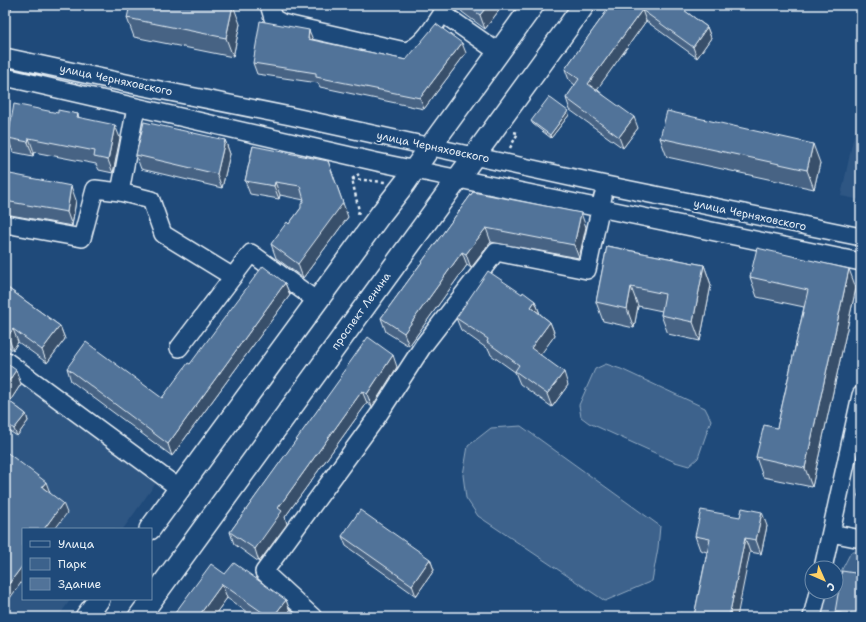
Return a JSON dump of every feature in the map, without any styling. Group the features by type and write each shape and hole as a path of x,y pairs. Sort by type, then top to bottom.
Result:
{"main road":[{"path":"151,528 414,170 532,5"},
{"name":"проспект Ленина","path":"152,599 584,5"},
{"path":"86,617 98,600"},
{"name":"проспект Ленина","path":"139,617 151,600"}],"street":[{"path":"270,5 273,18 282,23 405,51 412,49 420,43 445,9 498,52"},
{"name":"улица Черняховского","path":"5,56 140,86 290,116 606,185 861,238"},
{"path":"5,77 414,170 861,262"},
{"path":"120,192 136,107"},
{"path":"313,617 264,572 377,417 423,346 496,252 587,270 606,185"},
{"path":"5,224 82,238 95,189 120,192 151,200 163,234 233,277"},
{"path":"179,348 251,253 317,301"},
{"path":"5,360 180,489"},
{"path":"825,560 861,395"},
{"path":"831,533 861,539"},
{"path":"812,617 816,600"}],"path":[{"path":"355,218 359,211 352,179 377,162"}],"shaded area":[{"path":"861,102 861,200 841,196"},
{"path":"5,371 156,483 124,528 22,528 22,600 70,600 58,617 5,617"}],"green space":[{"path":"606,364 621,369 705,408 711,420 698,458 689,466 675,462 589,423 581,417 579,405 595,369"},
{"path":"521,426 660,526 652,581 605,601 478,516 466,498 463,475 468,446 491,428"},
{"path":"851,552 861,552 861,561 856,570 856,585 843,617 816,617 820,600 844,600 844,566"}],"building":[{"path":"130,5 233,5 226,38 127,18"},
{"path":"466,5 488,5 480,15"},
{"path":"611,5 677,5 707,27 693,47 642,10 588,84 634,117 619,137 566,98 579,79 565,69"},
{"path":"260,21 309,30 308,39 406,60 436,24 462,43 420,98 316,77 316,73 253,63"},
{"path":"549,97 568,111 550,135 531,121"},
{"path":"14,104 58,113 58,110 78,114 77,117 115,125 108,160 94,157 95,151 29,138 28,142 8,138"},
{"path":"667,111 813,144 807,170 660,138"},
{"path":"144,122 225,140 217,174 136,155"},
{"path":"253,146 328,161 343,203 298,264 271,244 287,222 289,224 301,208 301,204 304,200 300,186 275,182 274,186 245,181"},
{"path":"5,173 71,186 67,212 5,201"},
{"path":"473,192 581,213 574,245 486,228 466,254 462,252 404,333 381,318"},
{"path":"607,246 704,265 693,322 661,315 665,294 631,287 627,309 596,302"},
{"path":"757,248 849,269 805,468 756,457 764,425 777,428 808,290 750,277"},
{"path":"263,266 285,283 168,444 67,368 86,342 162,398 188,363 190,364"},
{"path":"488,271 535,301 531,307 550,322 531,348 564,372 547,394 515,371 519,365 487,342 488,339 456,318"},
{"path":"5,286 60,326 42,350 13,329 8,336 5,334"},
{"path":"368,337 393,355 367,394 362,391 278,508 282,511 255,549 230,532 342,376 341,375"},
{"path":"5,362 16,370 5,387"},
{"path":"5,398 26,414 14,429 5,422"},
{"path":"5,451 46,482 42,487 63,503 45,528 22,528 22,566 5,589"},
{"path":"861,480 861,497 858,496"},
{"path":"742,508 762,512 756,540 745,538 729,617 679,617 680,613 694,616 710,539 695,536 701,510 740,517"},
{"path":"360,510 430,559 412,585 342,536"},
{"path":"234,563 286,600 273,617 269,617 222,584 198,617 172,617 211,564 225,574"},
{"path":"844,571 861,574 861,617 835,612 837,600 844,600"}]}
